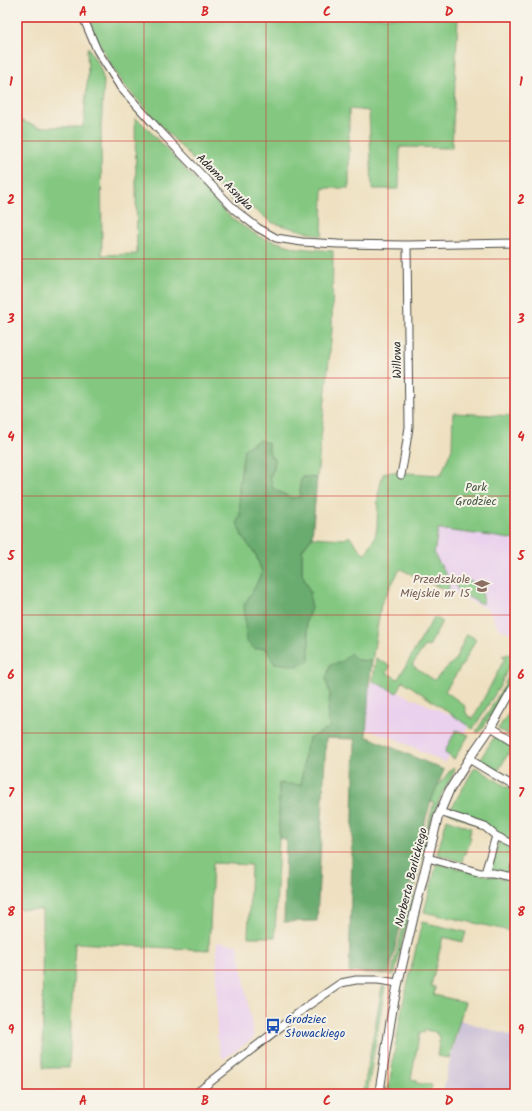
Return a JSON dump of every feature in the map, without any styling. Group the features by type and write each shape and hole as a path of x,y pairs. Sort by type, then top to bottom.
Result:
{"street":[{"name":"Adama Asnyka","path":"83,17 97,50 121,88 236,210 258,228 276,238 302,242 338,244 407,245 515,243"},
{"name":"Willowa","path":"401,475 409,427 407,245"},
{"name":"Norberta Barlickiego","path":"379,1094 398,983 440,812 449,791 515,685"},
{"path":"490,727 515,742"},
{"path":"469,759 515,787"},
{"path":"440,812 485,828 496,836 515,845"},
{"path":"485,873 496,836"},
{"path":"428,858 481,873 493,873 512,877 515,866"},
{"path":"195,1094 306,1007 341,983 356,980 398,983"}],"shaded area":[{"name":"Przedszkole Miejskie nr 15","path":"438,529 478,535 491,535 515,540 515,634 499,629 489,610 448,591 450,581 434,554"},
{"path":"373,681 470,724 445,763 394,738 367,730 369,687"},
{"path":"217,942 238,945 254,1038 223,1059 217,1037"},
{"path":"460,1020 515,1037 515,1089 513,1094 442,1094"}],"green space":[{"path":"88,17 458,17 452,148 400,147 399,189 372,189 369,111 349,109 349,188 323,188 322,236 273,223 245,203 238,207 125,86 111,65 95,35"},
{"name":"Park Grodziec","path":"88,47 100,68 104,81 101,127 102,255 137,254 135,118 143,124 227,214 238,223 260,237 297,248 333,251 332,331 317,478 302,477 300,485 301,497 291,498 272,488 270,476 274,468 274,459 270,456 259,440 244,449 239,488 240,516 237,522 242,536 256,555 262,572 254,589 255,648 266,648 309,639 306,622 311,607 310,592 302,573 302,550 312,537 345,539 349,536 365,555 375,537 377,527 378,495 383,474 388,472 441,475 452,448 453,413 515,416 515,540 438,529 434,554 450,581 448,591 400,569 381,604 372,661 343,661 326,679 330,695 328,711 329,728 305,752 301,786 279,784 279,838 275,937 248,937 251,865 213,863 209,950 75,943 69,1068 43,1068 42,910 17,909 17,119 38,127 83,127 88,75"},
{"path":"259,440 268,443 270,455 274,459 274,468 270,476 273,488 291,498 300,497 302,477 317,478 312,537 302,550 302,573 310,592 311,608 306,622 309,639 309,661 298,666 274,663 266,648 255,649 246,641 244,605 262,572 256,555 242,536 237,522 240,516 239,488 244,449"},
{"path":"455,579 470,581 479,587 482,594 483,604 460,593 454,582"},
{"path":"434,617 442,621 429,647 425,646 412,665 434,680 455,660 467,634 476,639 464,662 445,691 464,705 467,715 473,719 505,658 502,656 508,654 513,657 500,686 473,729 403,681 397,693 373,681 376,658 390,666 387,673 398,679"},
{"path":"350,653 357,660 372,661 366,736 444,770 431,801 423,828 389,974 349,972 355,739 326,738 317,921 284,922 286,839 279,838 279,783 301,785 305,752 309,738 329,728 328,711 330,695 326,679 330,665 343,661"},
{"path":"515,661 515,672 507,690 480,732 476,732 503,688"},
{"path":"515,704 515,719 507,731 515,736 515,739 498,729"},
{"path":"456,730 469,735 454,759 445,753 445,751"},
{"path":"495,736 512,747 497,773 479,761"},
{"path":"453,767 455,769 454,772 440,798 430,823 395,973 391,976 420,852 434,802 431,801 436,788"},
{"path":"475,767 515,792 515,842 449,812"},
{"path":"447,819 471,828 469,836 471,837 462,862 437,854"},
{"path":"500,840 515,847 515,861 510,876 488,871"},
{"path":"437,863 484,875 512,880 515,872 515,932 424,912"},
{"path":"422,922 466,932 463,942 443,937 431,986 435,987 434,995 465,1002 449,1058 437,1056 440,1036 436,1034 436,1032 425,1030 424,1033 420,1032 411,1079 416,1080 416,1083 432,1085 430,1094 403,1094 388,1092 401,1012"},
{"path":"382,987 385,987 367,1094 363,1094"}],"place":[{"name":"Przedszkole Miejskie nr 15","path":"482,586"},
{"name":"Grodziec Słowackiego","path":"273,1026"}]}
